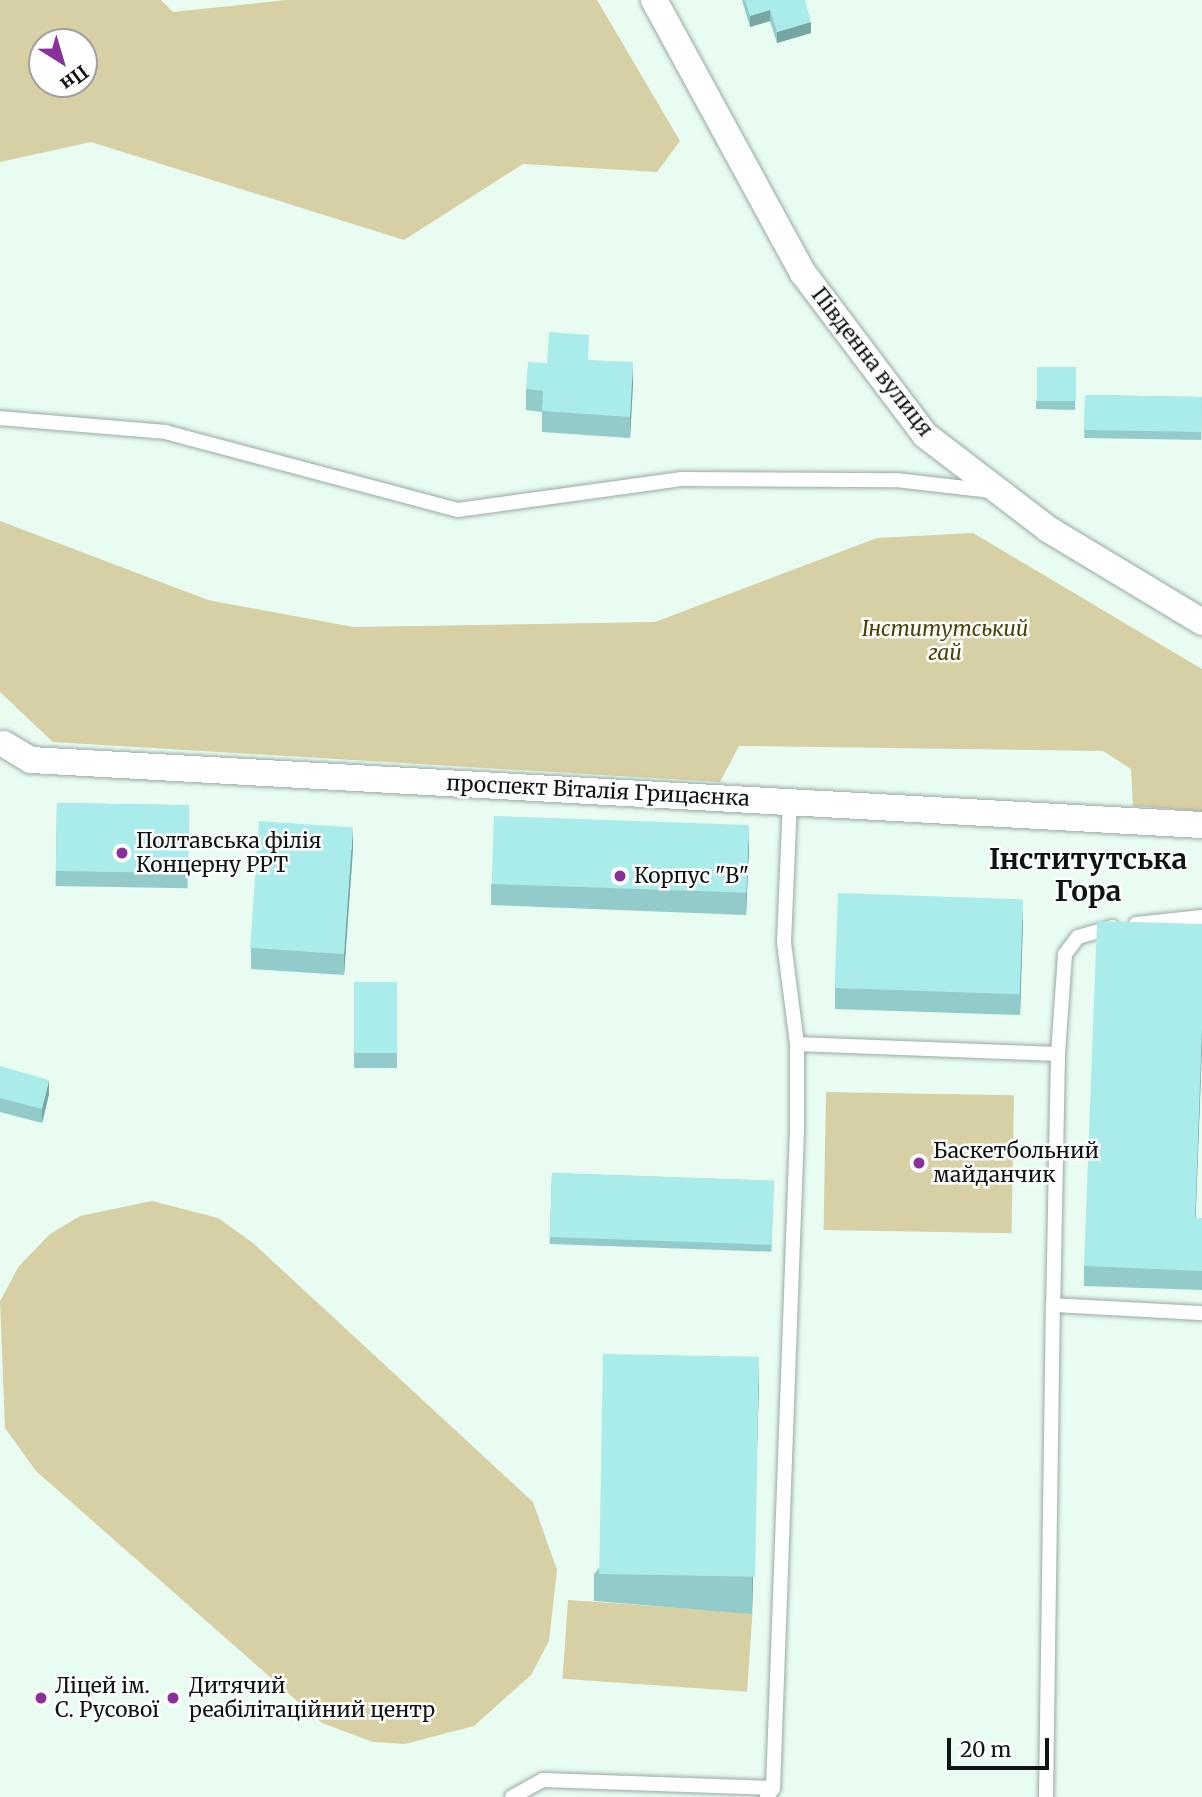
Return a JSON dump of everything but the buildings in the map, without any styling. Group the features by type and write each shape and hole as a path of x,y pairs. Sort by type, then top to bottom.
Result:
{"street":[{"name":"Південна вулиця","path":"654,0 803,274 925,435 1000,492 1202,622"},
{"name":"проспект Віталія Грицаєнка","path":"2,741 32,760 1202,825"}],"lane":[{"path":"0,418 165,432 458,510 681,479 896,480 1000,492"},
{"path":"512,1797 542,1780 770,1792 797,1044 784,943 790,801"},
{"path":"1046,1797 1058,1054 1065,954 1078,937 1095,929 1202,918"},
{"path":"797,1044 1058,1054"},
{"path":"1053,1305 1202,1313"}],"green space":[{"path":"0,0 161,0 173,12 286,0 597,0 680,141 657,172 523,164 404,240 91,142 0,162"},
{"name":"Інститутський гай","path":"0,521 208,600 353,627 655,622 877,538 973,533 1202,669 1202,811 1133,806 1131,769 1103,751 739,746 720,782 53,742 0,692"},
{"name":"Баскетбольний майданчик","path":"826,1092 1014,1095 1012,1233 824,1230"},
{"path":"152,1201 218,1218 253,1243 533,1502 557,1570 549,1641 531,1675 474,1726 405,1744 373,1742 322,1723 36,1471 5,1428 0,1301 19,1266 50,1234 80,1216"},
{"path":"568,1600 753,1613 747,1692 562,1679"}],"place":[{"name":"Полтавська філія Концерну РРТ","path":"122,853"},
{"name":"Корпус \"В\"","path":"620,876"},
{"name":"Баскетбольний майданчик","path":"919,1163"},
{"name":"Ліцей ім. С. Русової","path":"41,1698"},
{"name":"Дитячий реабілітаційний центр","path":"173,1698"}],"district":[{"name":"Інститутська Гора","path":"1088,875"}]}
